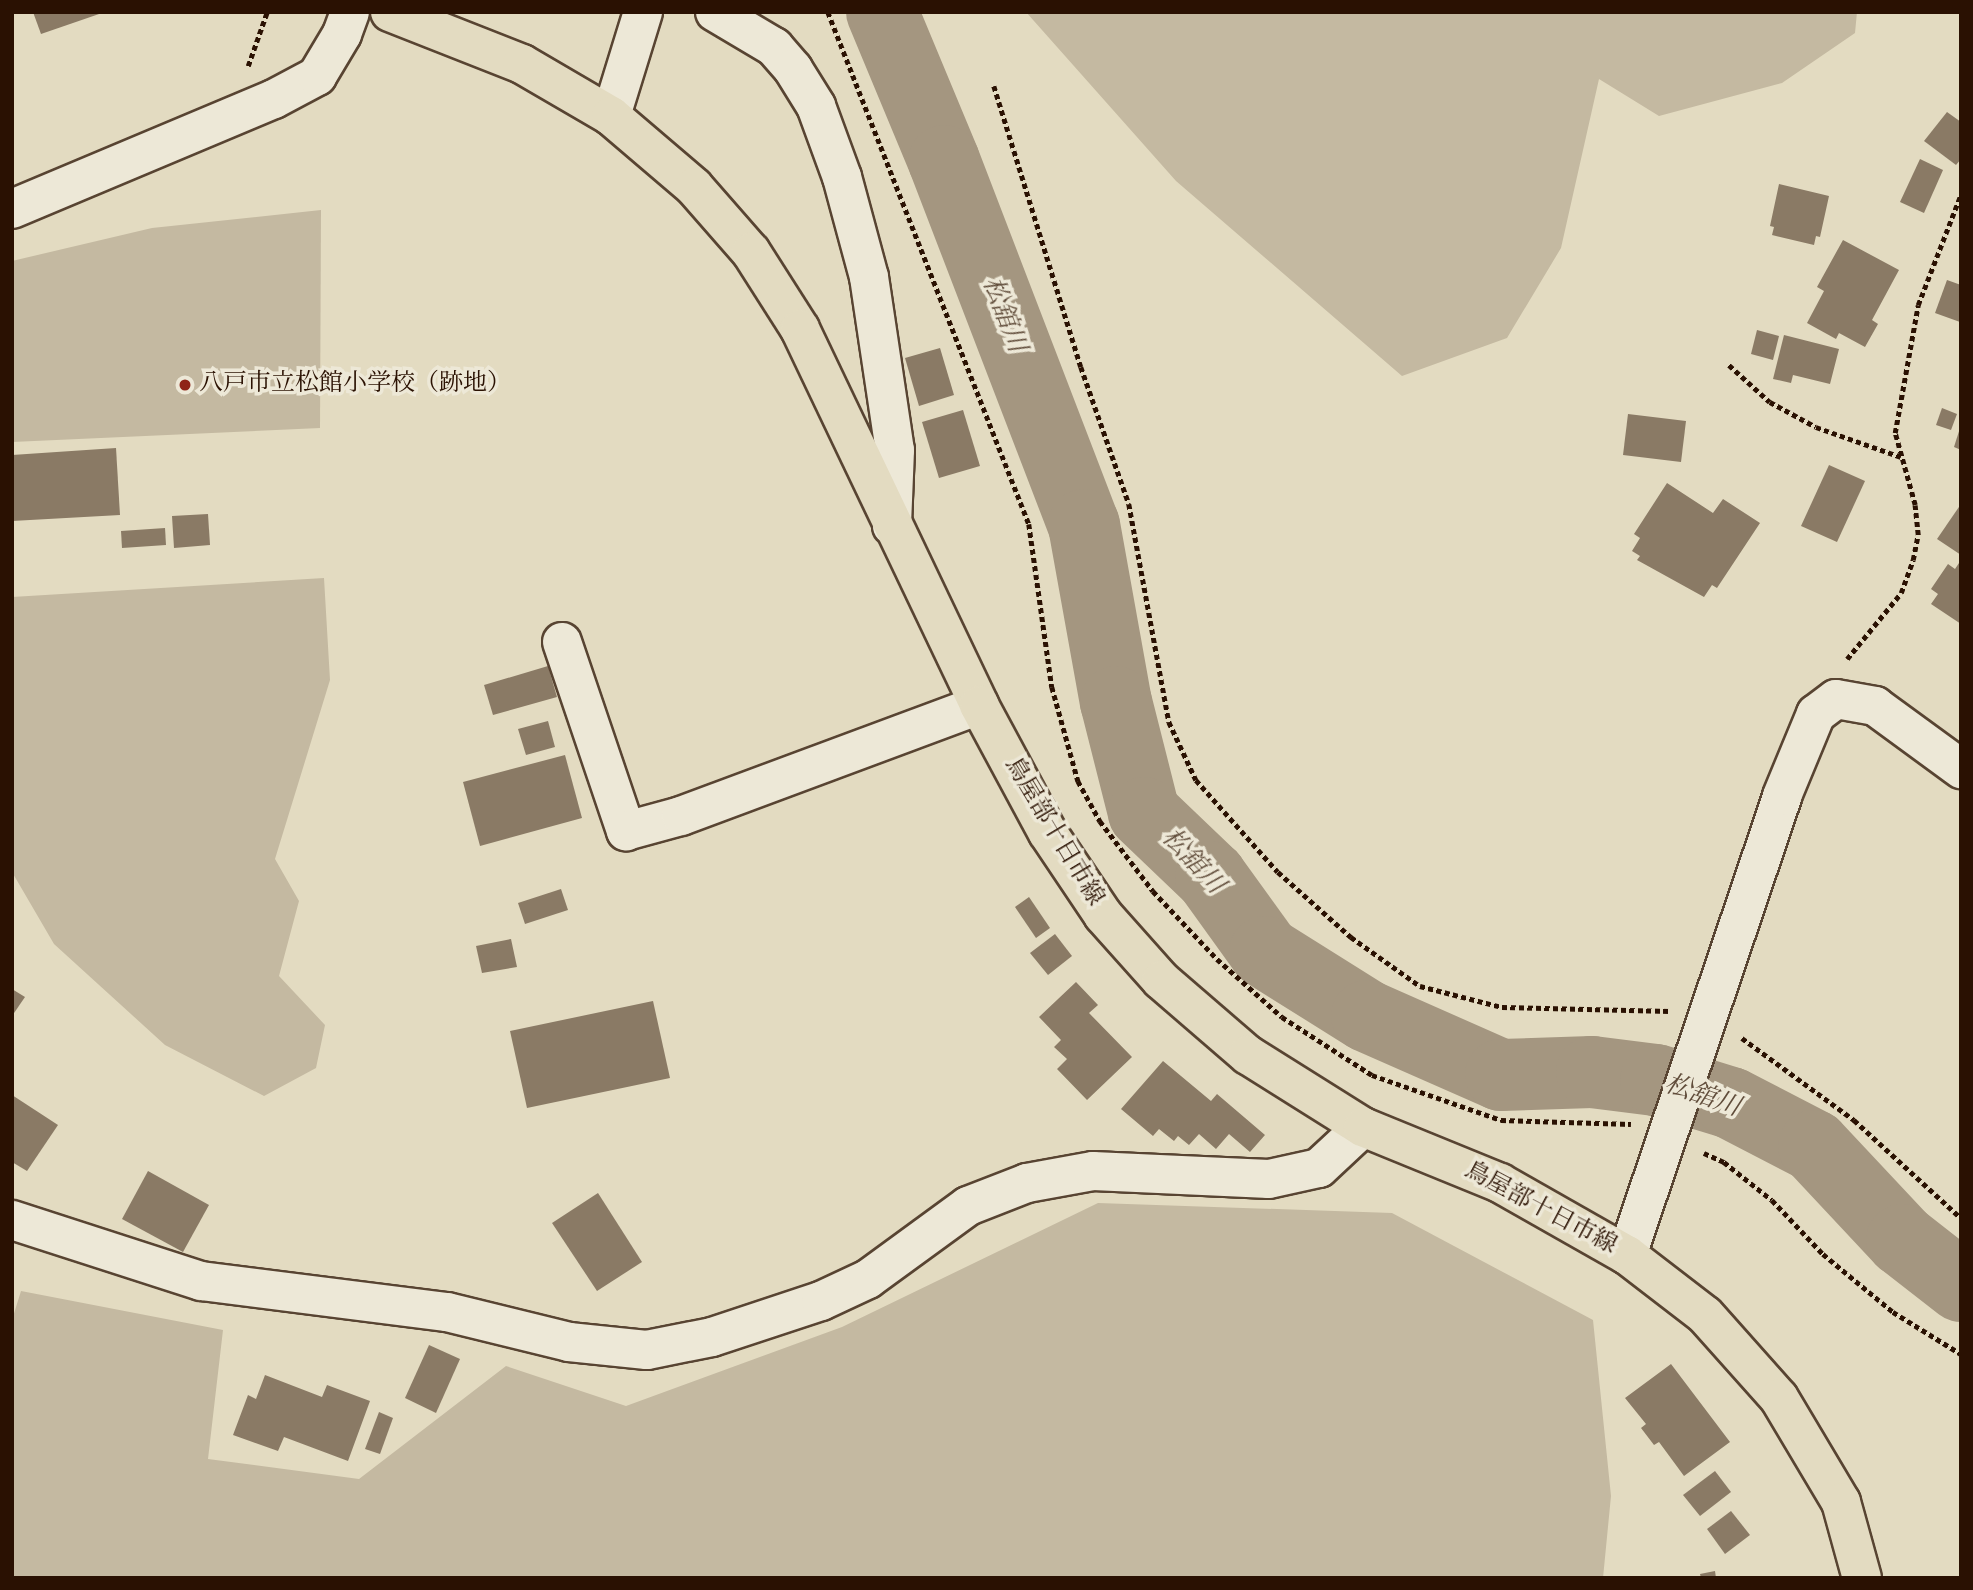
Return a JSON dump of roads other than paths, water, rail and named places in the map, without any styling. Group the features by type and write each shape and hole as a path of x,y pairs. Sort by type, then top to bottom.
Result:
{"main road":[{"name":"鳥屋部十日市線","path":"390,12 522,64 611,116 694,187 751,252 827,382 892,526 979,705 1048,833 1103,915 1161,980 1248,1055 1363,1127 1500,1183 1628,1255 1705,1315 1779,1398 1841,1502 1862,1578"}],"street":[{"path":"12,209 243,111 317,76 342,34 350,12"},
{"path":"611,116 643,12"},
{"path":"715,12 774,47 793,69 816,106 842,177 869,276 895,450 892,526"},
{"path":"562,642 626,831 681,816 979,705"},
{"path":"1628,1255 1802,738 1816,714 1836,699 1875,706 1961,769"},
{"path":"12,1220 201,1281 447,1312 569,1342 647,1350 712,1337 821,1301 868,1279 968,1206 1027,1183 1093,1171 1269,1179 1319,1168 1363,1127"}],"waterway":[{"name":"松舘川","path":"882,12 944,161 1084,525 1116,702 1144,813 1211,877 1265,952 1367,1016 1501,1075 1592,1072 1656,1080 1731,1103 1814,1146 1902,1240 1961,1286"}],"place":[{"name":"八戸市立松館小学校（跡地）","path":"185,385"}]}
